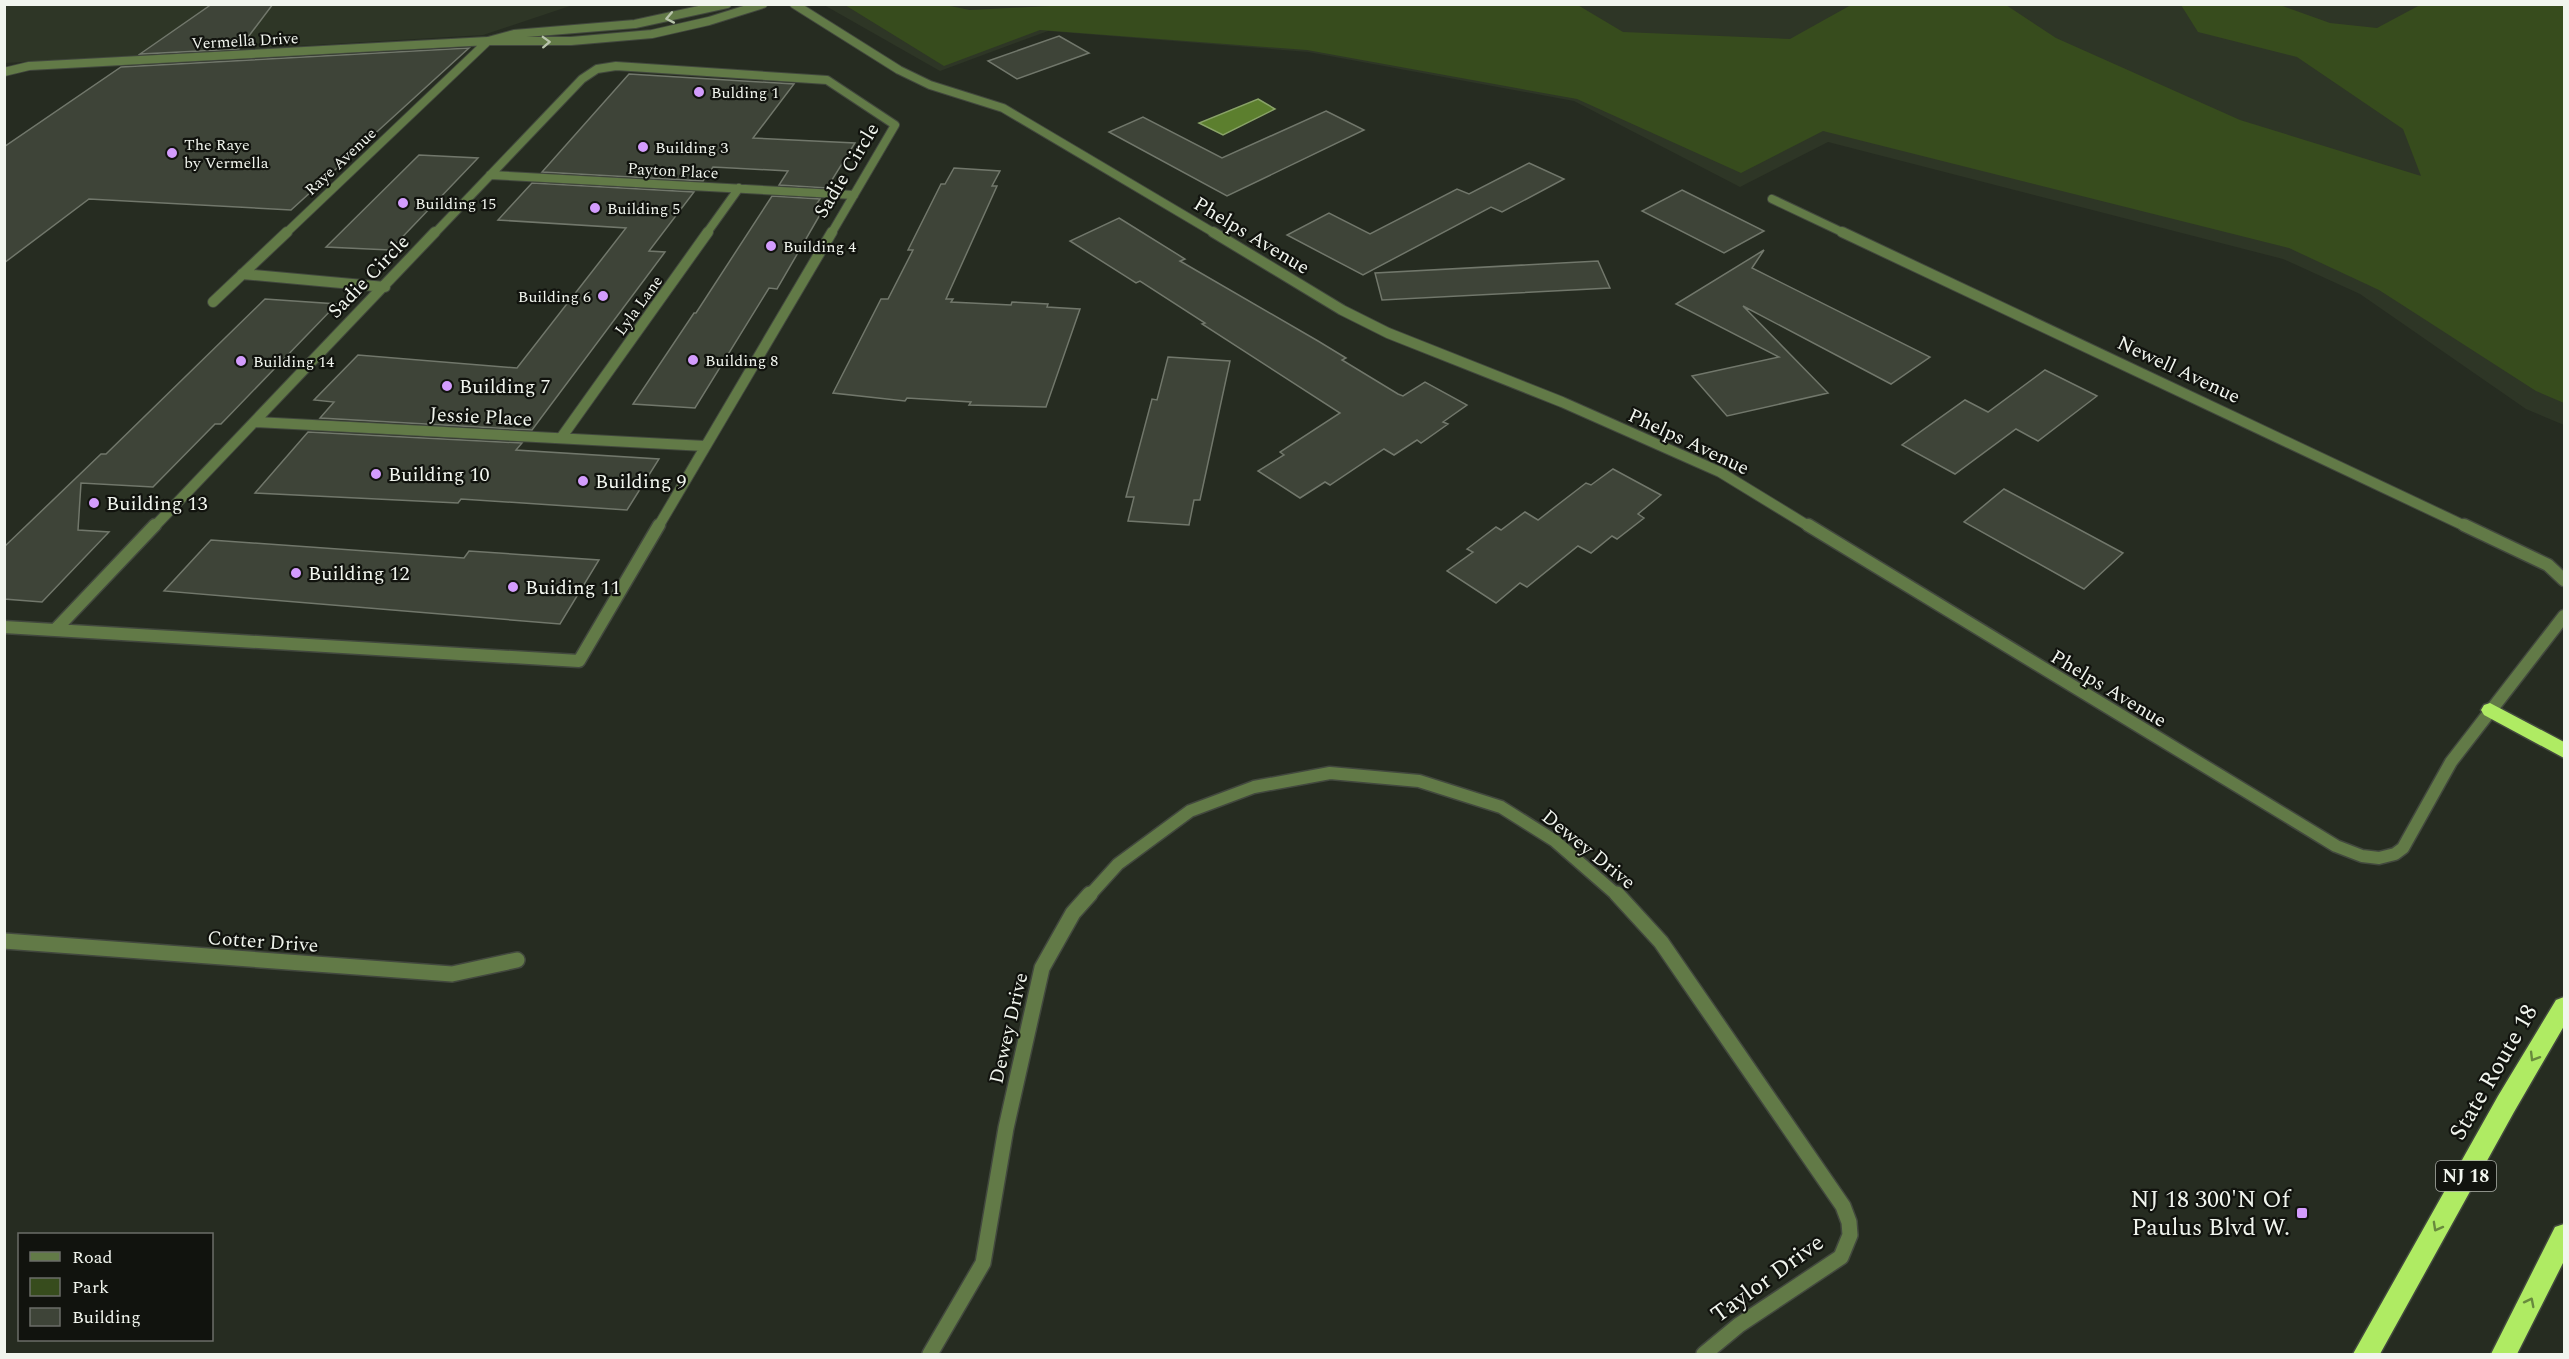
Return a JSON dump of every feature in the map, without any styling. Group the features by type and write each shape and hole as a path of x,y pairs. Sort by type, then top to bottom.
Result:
{"highway":[{"path":"2490,710 2565,751"},
{"name":"State Route 18","path":"2364,1352 2506,1104 2565,1007"},
{"path":"2504,1354 2565,1236"}],"street":[{"name":"Vermella Drive","path":"488,42 514,34 635,24 727,4"},
{"name":"Vermella Drive","path":"4,72 29,66 488,42 571,41 652,34 709,21 763,4"},
{"name":"Phelps Avenue","path":"794,4 899,70 930,85 1003,108 1360,319 1388,333 1562,402 1720,472 2326,840 2359,856 2378,859 2394,857 2403,848 2451,762 2490,710"},
{"name":"Raye Avenue","path":"213,302 488,42"},
{"name":"Sadie Circle","path":"4,627 57,628 579,661 895,125 827,80 616,66 597,69 582,79 57,628"},
{"name":"Payton Place","path":"490,175 854,195"},
{"name":"Lyla Lane","path":"561,438 739,189"},
{"name":"Newell Avenue","path":"1772,199 2548,565 2565,580"},
{"path":"242,274 385,286"},
{"name":"Jessie Place","path":"256,422 705,446"},
{"path":"2490,710 2565,616"},
{"name":"Dewey Drive","path":"930,1354 983,1263 1006,1128 1042,968 1073,913 1118,864 1190,811 1254,787 1330,772 1419,781 1501,807 1555,841 1610,887 1661,942 1833,1191 1843,1206 1849,1222 1850,1235"},
{"name":"Cotter Drive","path":"4,941 453,974 517,960"},
{"name":"Taylor Drive","path":"1704,1354 1739,1325 1831,1266 1841,1257 1850,1235"}],"shaded area":[{"path":"5,5 573,5 483,35 5,63"},
{"path":"824,5 2564,5 2564,425 2526,409 2360,294 2283,259 1828,142 1740,187 1574,101 1308,52 1048,31 940,71"},
{"path":"1258,99 1275,109 1223,135 1199,123"}],"green space":[{"path":"1088,4 1576,4 1623,32 1790,39 1851,5 2006,5 2056,38 2240,120 2421,176 2403,129 2297,57 2198,32 2181,5 2280,5 2330,23 2377,28 2420,5 2564,5 2564,403 2536,391 2379,290 2289,248 1823,131 1741,173 1577,99 1307,50 1040,30 944,66 845,5 945,5 970,10"}],"building":[{"path":"212,4 273,4 239,49 140,54"},
{"path":"1059,36 1089,53 1017,79 988,61"},
{"name":"The Raye by Vermella","path":"469,48 291,210 89,199 4,263 4,147 121,67"},
{"path":"629,74 794,84 753,138 855,143 827,188 779,185 788,171 713,167 703,181 542,172"},
{"path":"1326,111 1364,130 1227,196 1109,132 1143,117 1222,158"},
{"name":"Building 15","path":"419,155 478,158 390,250 326,247"},
{"path":"1529,163 1564,179 1502,212 1491,207 1363,275 1287,235 1329,213 1370,234 1457,189 1469,194"},
{"path":"954,168 1000,171 992,186 997,186 946,299 953,299 951,302 1011,305 1012,302 1080,309 1046,407 969,405 971,402 907,398 905,401 833,393 881,299 888,299 913,250 908,250 941,184 945,184"},
{"path":"532,183 694,192 649,251 665,252 532,430 320,418 334,402 314,400 358,355 517,368 626,228 498,220"},
{"path":"1682,190 1764,231 1724,253 1642,211"},
{"path":"772,196 820,199 816,205 825,206 777,289 769,288 695,408 633,404 696,313"},
{"path":"1119,218 1185,259 1180,261 1346,358 1342,360 1398,394 1403,396 1425,382 1467,405 1443,422 1448,424 1421,443 1417,440 1394,455 1384,449 1330,485 1325,482 1300,498 1258,471 1284,455 1280,452 1340,413 1140,281 1136,283 1070,241"},
{"path":"1764,250 1752,268 1930,357 1891,384 1743,306 1828,393 1727,416 1692,376 1779,357 1676,304"},
{"path":"1598,261 1610,288 1382,300 1375,273"},
{"path":"265,299 337,304 221,424 215,424 153,487 81,483 78,530 109,532 42,602 4,599 4,547 101,454 106,454"},
{"path":"1168,357 1230,361 1200,500 1194,500 1189,525 1128,521 1134,497 1126,497 1152,399 1157,400"},
{"path":"2045,370 2097,396 2038,441 2016,429 1955,474 1902,445 1965,400 1988,412"},
{"path":"308,432 522,443 516,450 659,459 627,510 461,499 458,503 255,493"},
{"path":"1613,469 1661,495 1638,514 1644,518 1617,539 1612,536 1591,553 1578,546 1527,587 1520,583 1496,603 1447,571 1473,552 1467,549 1496,527 1501,530 1525,512 1538,520 1586,483 1591,485"},
{"path":"2004,489 2123,553 2084,589 1964,522"},
{"path":"211,540 464,558 469,551 599,560 560,624 164,591"}],"place":[{"name":"Bulding 1","path":"699,92"},
{"name":"Building 3","path":"643,147"},
{"name":"The Raye by Vermella","path":"172,153"},
{"name":"Building 15","path":"403,203"},
{"name":"Building 5","path":"595,208"},
{"name":"Building 4","path":"771,246"},
{"name":"Building 6","path":"603,296"},
{"name":"Building 8","path":"693,360"},
{"name":"Building 14","path":"241,361"},
{"name":"Building 7","path":"447,386"},
{"name":"Building 10","path":"376,474"},
{"name":"Building 9","path":"583,481"},
{"name":"Building 13","path":"94,503"},
{"name":"Building 12","path":"296,573"},
{"name":"Buiding 11","path":"513,587"},
{"name":"NJ 18 300'N Of Paulus Blvd W.","path":"2302,1213"}]}
